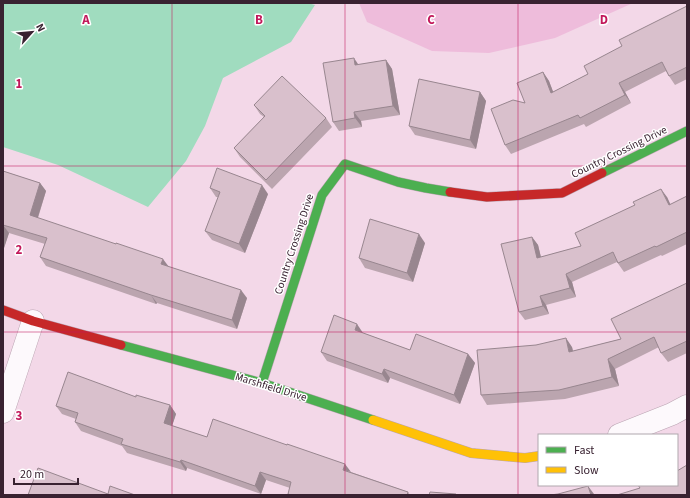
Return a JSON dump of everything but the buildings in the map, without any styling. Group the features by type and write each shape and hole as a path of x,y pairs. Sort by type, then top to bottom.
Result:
{"street":[{"name":"Country Crossing Drive","path":"262,383 322,195 345,164 398,182 487,198 562,193 687,132"},
{"name":"Marshfield Drive","path":"3,310 33,321 262,383 471,453 525,458 538,456"},
{"path":"3,412 33,321"},
{"path":"622,434 672,414 687,406"}],"shaded area":[{"path":"3,3 308,3 315,5 291,42 223,78 205,126 186,161 148,207 58,165 3,147"},
{"path":"359,3 633,3 555,38 489,53 432,51 367,22"}],"traffic: fast":[{"path":"602,173 687,131"},
{"path":"262,383 322,195 345,164 398,182 450,192"},
{"path":"121,345 262,383 373,420"}],"traffic: slow":[{"path":"373,420 471,453 525,458 538,456"}],"traffic: jam":[{"path":"450,192 487,197 562,193 602,173"},
{"path":"3,310 33,321 121,345"}]}
